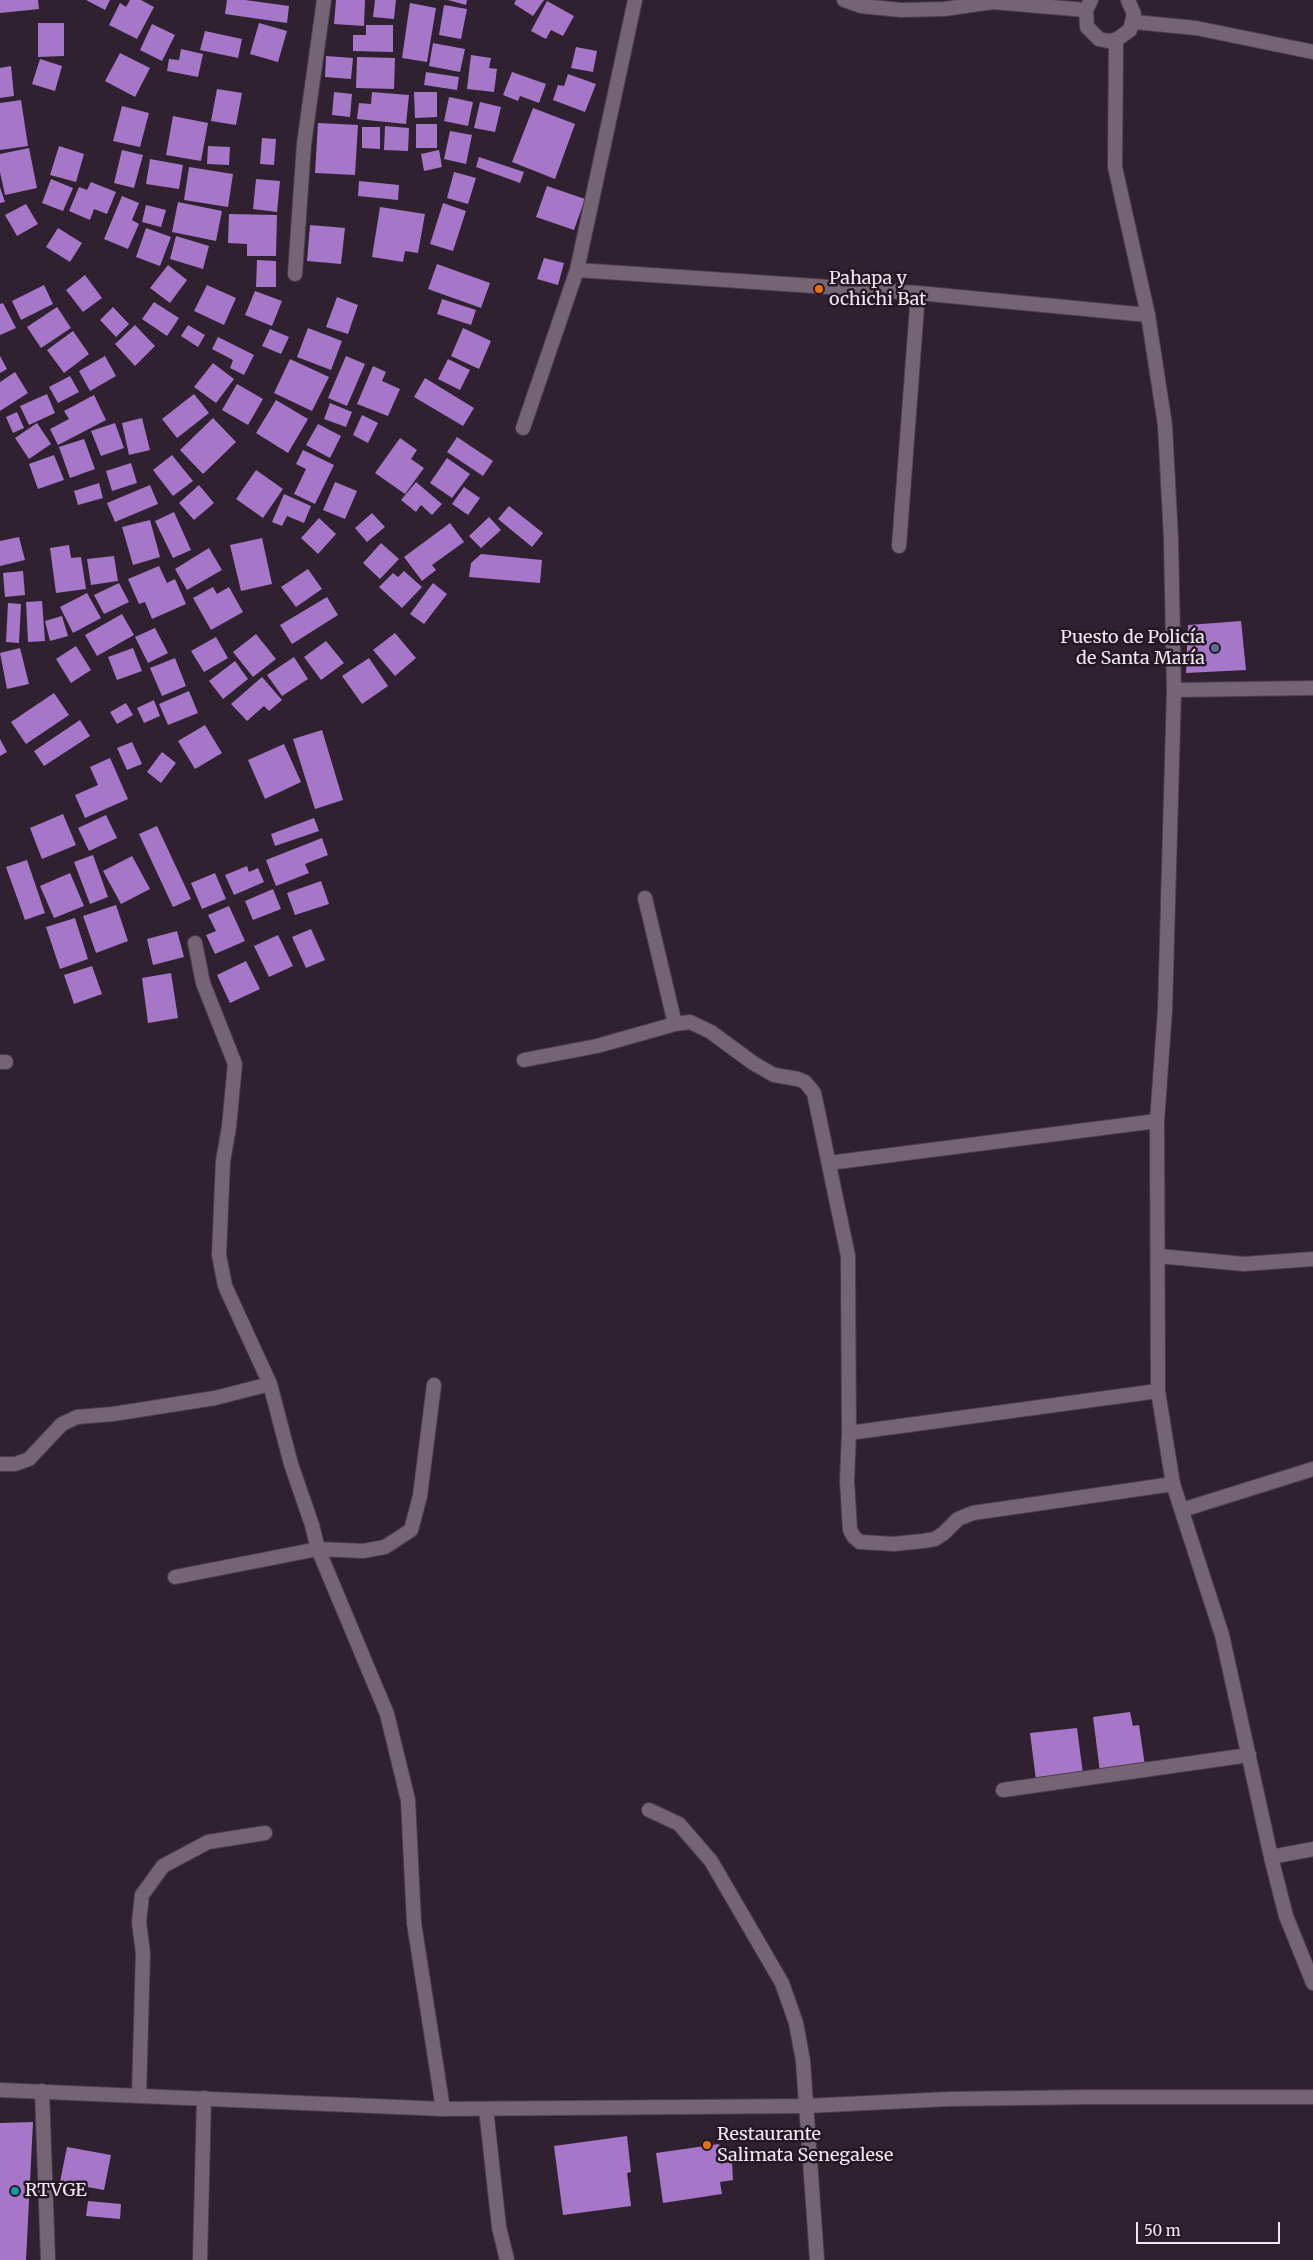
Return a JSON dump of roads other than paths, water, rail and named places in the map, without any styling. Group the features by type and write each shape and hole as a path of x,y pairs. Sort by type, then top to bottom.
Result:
{"street":[{"path":"295,274 304,144 324,0"},
{"path":"523,428 577,270 635,0"},
{"path":"844,0 861,6 901,10 944,9 993,2 1088,5 1087,27 1092,34 1108,41 1116,40 1130,30 1134,22 1134,14 1128,0"},
{"path":"1134,22 1196,28 1313,52"},
{"path":"1116,40 1115,167 1148,315 1165,425 1171,539 1174,690 1165,1010 1157,1121 1158,1391 1174,1484 1222,1635 1271,1857 1286,1916 1313,1984"},
{"path":"577,270 918,293 1148,315"},
{"path":"898,546 918,293"},
{"path":"1174,690 1313,688"},
{"path":"645,898 676,1024"},
{"path":"195,943 203,983 235,1064 229,1127 223,1161 219,1255 225,1286 270,1384 291,1464 312,1525 318,1549 387,1714 408,1800 414,1923 443,2109"},
{"path":"524,1060 597,1046 676,1024 690,1022 711,1032 752,1064 774,1075 805,1082 814,1093 848,1256 850,1433 847,1481 850,1530 860,1542 894,1544 935,1539 958,1519 973,1513 1174,1484"},
{"path":"829,1163 1157,1121"},
{"path":"1158,1256 1244,1264 1313,1259"},
{"path":"0,1464 15,1464 29,1459 62,1424 77,1417 113,1414 215,1398 270,1384"},
{"path":"175,1577 318,1549 363,1551 385,1547 411,1530 420,1496 434,1385"},
{"path":"850,1433 1158,1391"},
{"path":"1182,1510 1313,1469"},
{"path":"1003,1790 1249,1754"},
{"path":"649,1810 679,1824 711,1861 782,1983 796,2023 803,2061 817,2260"},
{"path":"139,2095 143,1953 139,1922 142,1895 163,1866 208,1842 265,1833"},
{"path":"1271,1857 1313,1849"},
{"path":"0,2090 443,2109 806,2106 968,2099 1313,2097"},
{"path":"42,2091 48,2260"},
{"path":"200,2260 204,2098"},
{"path":"486,2108 499,2228 507,2260"}],"place":[{"name":"Pahapa y ochichi Bat","path":"819,289"},
{"name":"Puesto de Policía de Santa María","path":"1215,648"},
{"name":"Restaurante Salimata Senegalese","path":"707,2145"},
{"name":"RTVGE","path":"15,2191"}]}
